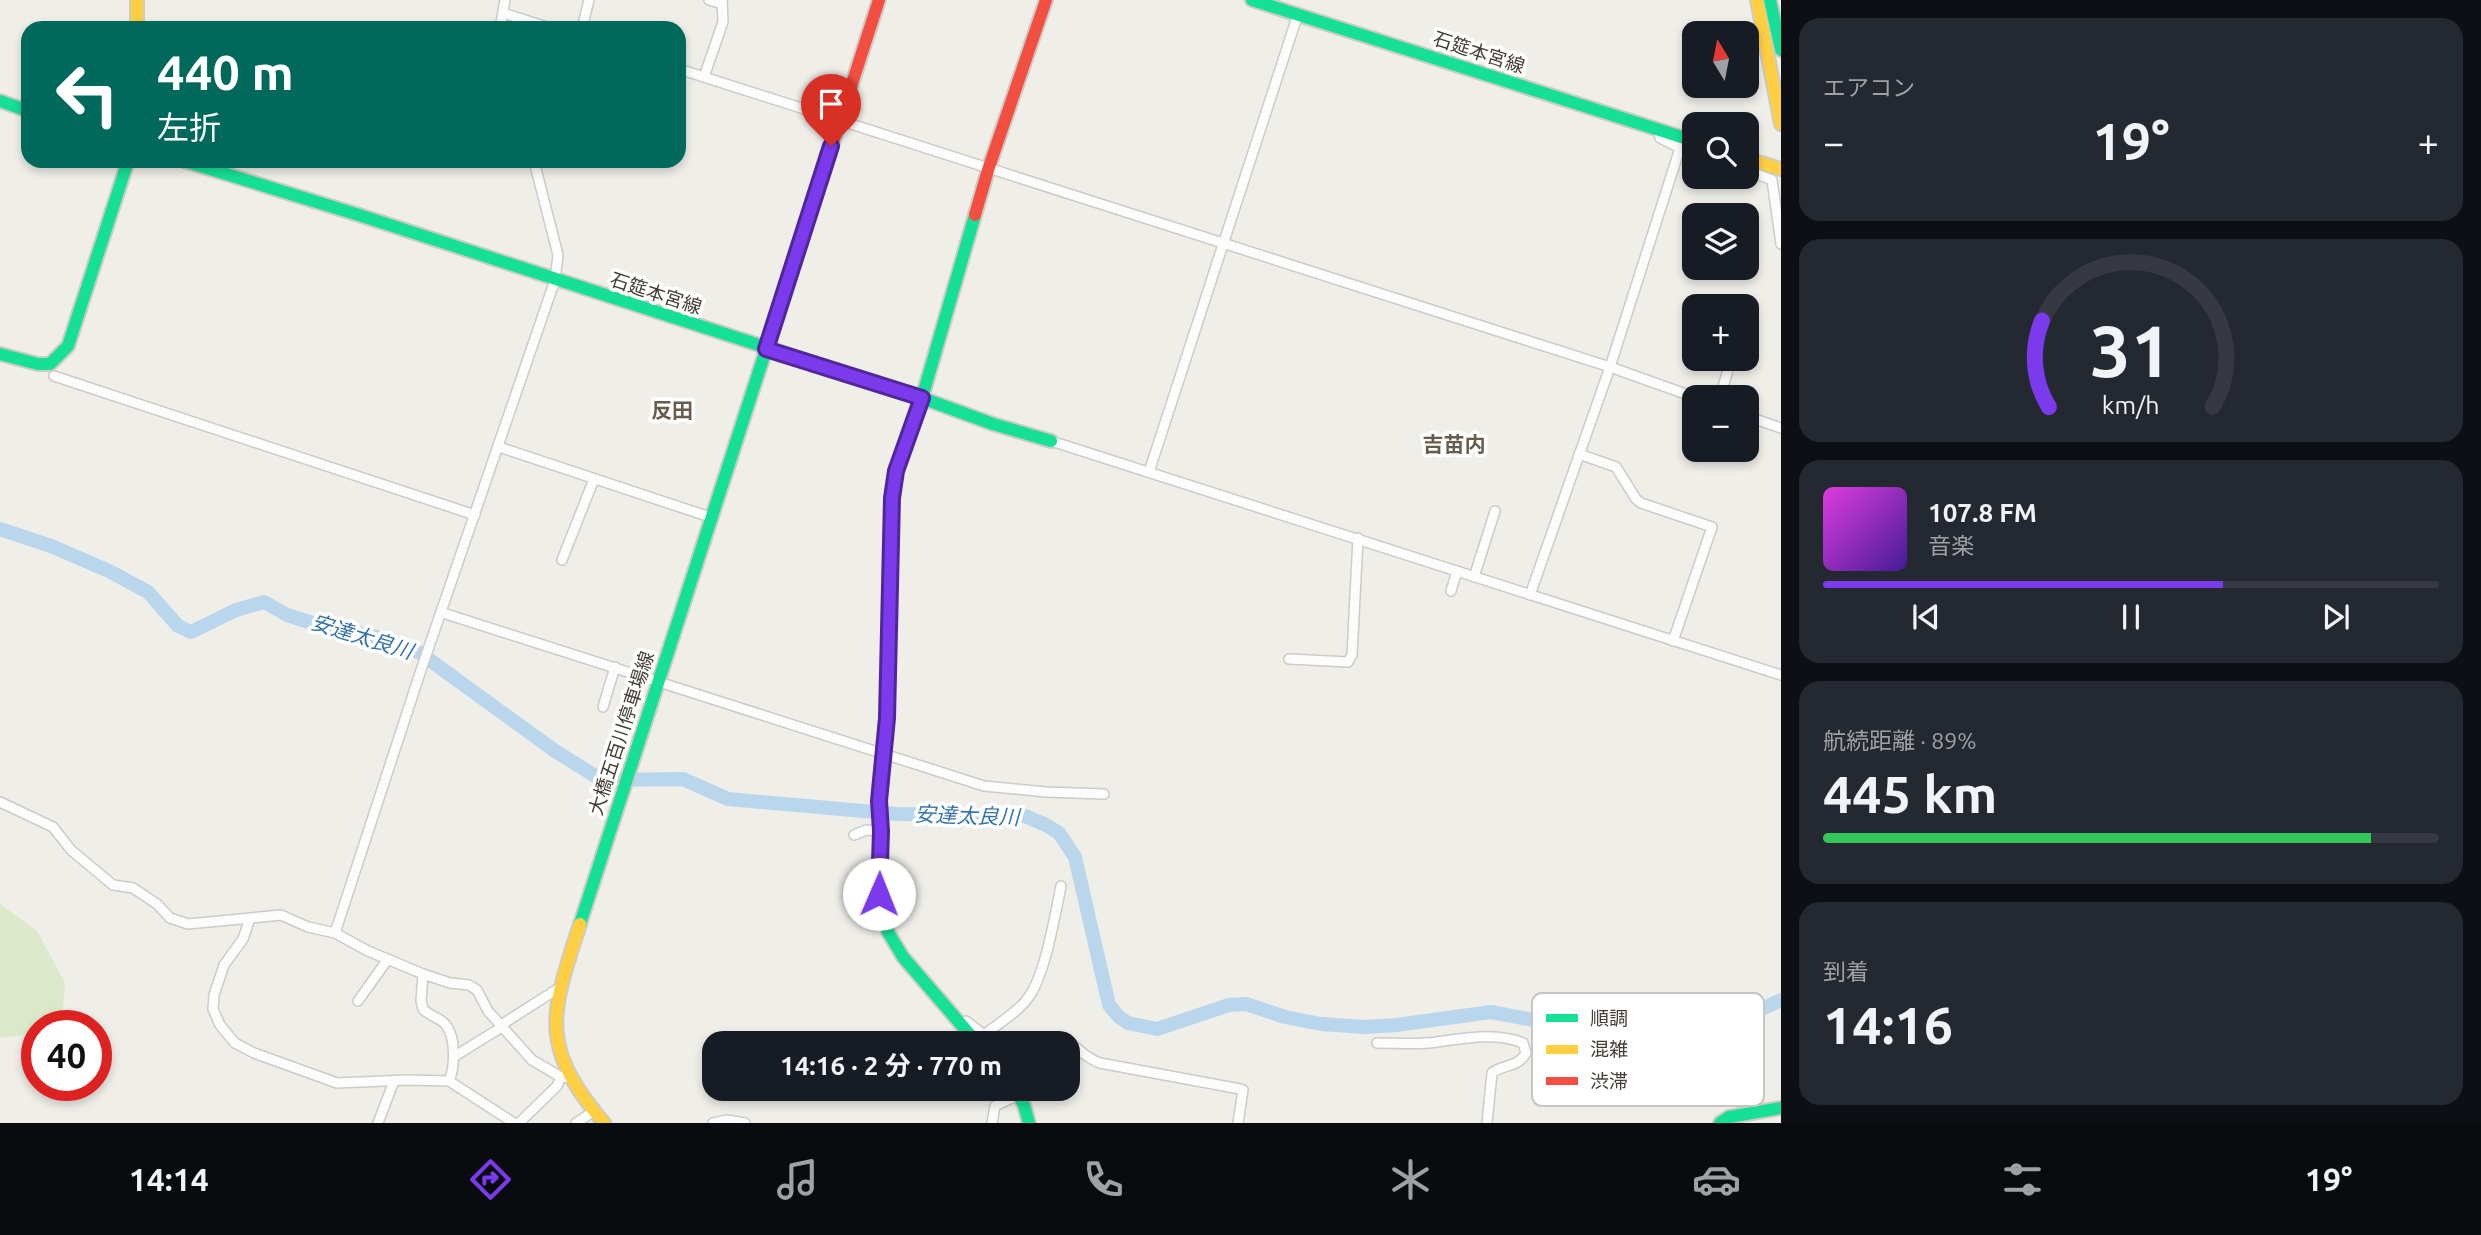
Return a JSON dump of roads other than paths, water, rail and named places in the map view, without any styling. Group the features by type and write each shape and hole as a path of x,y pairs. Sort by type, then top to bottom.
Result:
{"main road":[{"path":"137,0 137,21"},
{"path":"766,349 879,0"},
{"path":"970,1031 960,1024 903,957 888,932 879,894 879,801 885,753 892,498 896,471 922,398 988,170 1046,0"},
{"name":"石筵本宮線","path":"1252,0 1682,137"},
{"path":"1757,0 1781,124"},
{"path":"1770,0 1781,50"},
{"path":"0,101 21,108"},
{"path":"1759,162 1780,169"},
{"path":"0,354 52,370 72,338 126,168"},
{"name":"石筵本宮線","path":"207,168 922,398 993,424 1051,440"},
{"name":"大橋五百川停車場線","path":"604,1123 567,1078 556,1035 559,988 766,349"},
{"path":"1023,1101 1029,1123"},
{"path":"1720,1123 1747,1113 1781,1108"}],"street":[{"path":"501,21 505,0"},
{"path":"585,21 593,0"},
{"path":"704,77 723,22 722,2 709,0"},
{"path":"503,13 528,21"},
{"path":"1149,472 1298,14"},
{"path":"686,71 988,170 1682,389"},
{"path":"1530,596 1610,367 1680,148 1660,138 1659,130"},
{"path":"335,933 421,670 443,613 555,281 558,255 536,168"},
{"path":"1759,175 1772,180 1781,244"},
{"path":"52,370 475,515"},
{"path":"1759,420 1781,428"},
{"path":"1051,440 1781,675"},
{"path":"499,447 710,517"},
{"path":"1579,454 1616,467 1641,503 1712,527 1673,641"},
{"path":"562,560 594,479"},
{"path":"1474,576 1495,511"},
{"path":"1289,659 1348,663 1352,655 1358,538"},
{"path":"1451,591 1457,571"},
{"path":"443,613 984,786 1104,794"},
{"path":"603,707 615,667"},
{"path":"0,802 53,827 71,850 113,885 133,888 157,904 176,922 188,925 250,918 281,915 308,927 335,933 368,951 424,974 450,983 470,985 477,990 488,1011 532,1060 567,1078 517,1123 449,1081 337,1083 234,1043 220,1025 213,1009 214,995 224,965 243,939 250,918"},
{"path":"855,835 880,828"},
{"path":"990,1031 1027,1000 1034,988 1049,941 1061,886"},
{"path":"358,1001 388,959"},
{"path":"424,974 421,1001 423,1009 445,1024 455,1056 449,1081"},
{"path":"455,1056 559,988"},
{"path":"1377,1043 1500,1037 1523,1043 1526,1053 1519,1063 1492,1073 1487,1123"},
{"path":"1080,1054 1100,1063 1243,1090 1238,1123"},
{"path":"378,1123 394,1081"},
{"path":"992,1123 995,1106 1003,1101"},
{"path":"576,1123 594,1111"},
{"path":"713,1123 727,1120 746,1123"}],"waterway":[{"name":"安達太良川","path":"0,529 51,546 109,571 148,592 178,626 191,632 236,610 264,602 287,615 386,639 420,653 555,751 597,777 608,780 683,779 728,799 897,814 1025,816 1046,825 1059,833 1075,857 1109,1005 1128,1023 1157,1029 1229,1005 1246,1004 1285,1017 1321,1024 1365,1027 1491,1012 1532,1020"},
{"name":"安達太良川","path":"1764,1008 1781,1000"}],"district":[{"name":"反田","path":"672,411"},
{"name":"吉苗内","path":"1454,445"}]}
